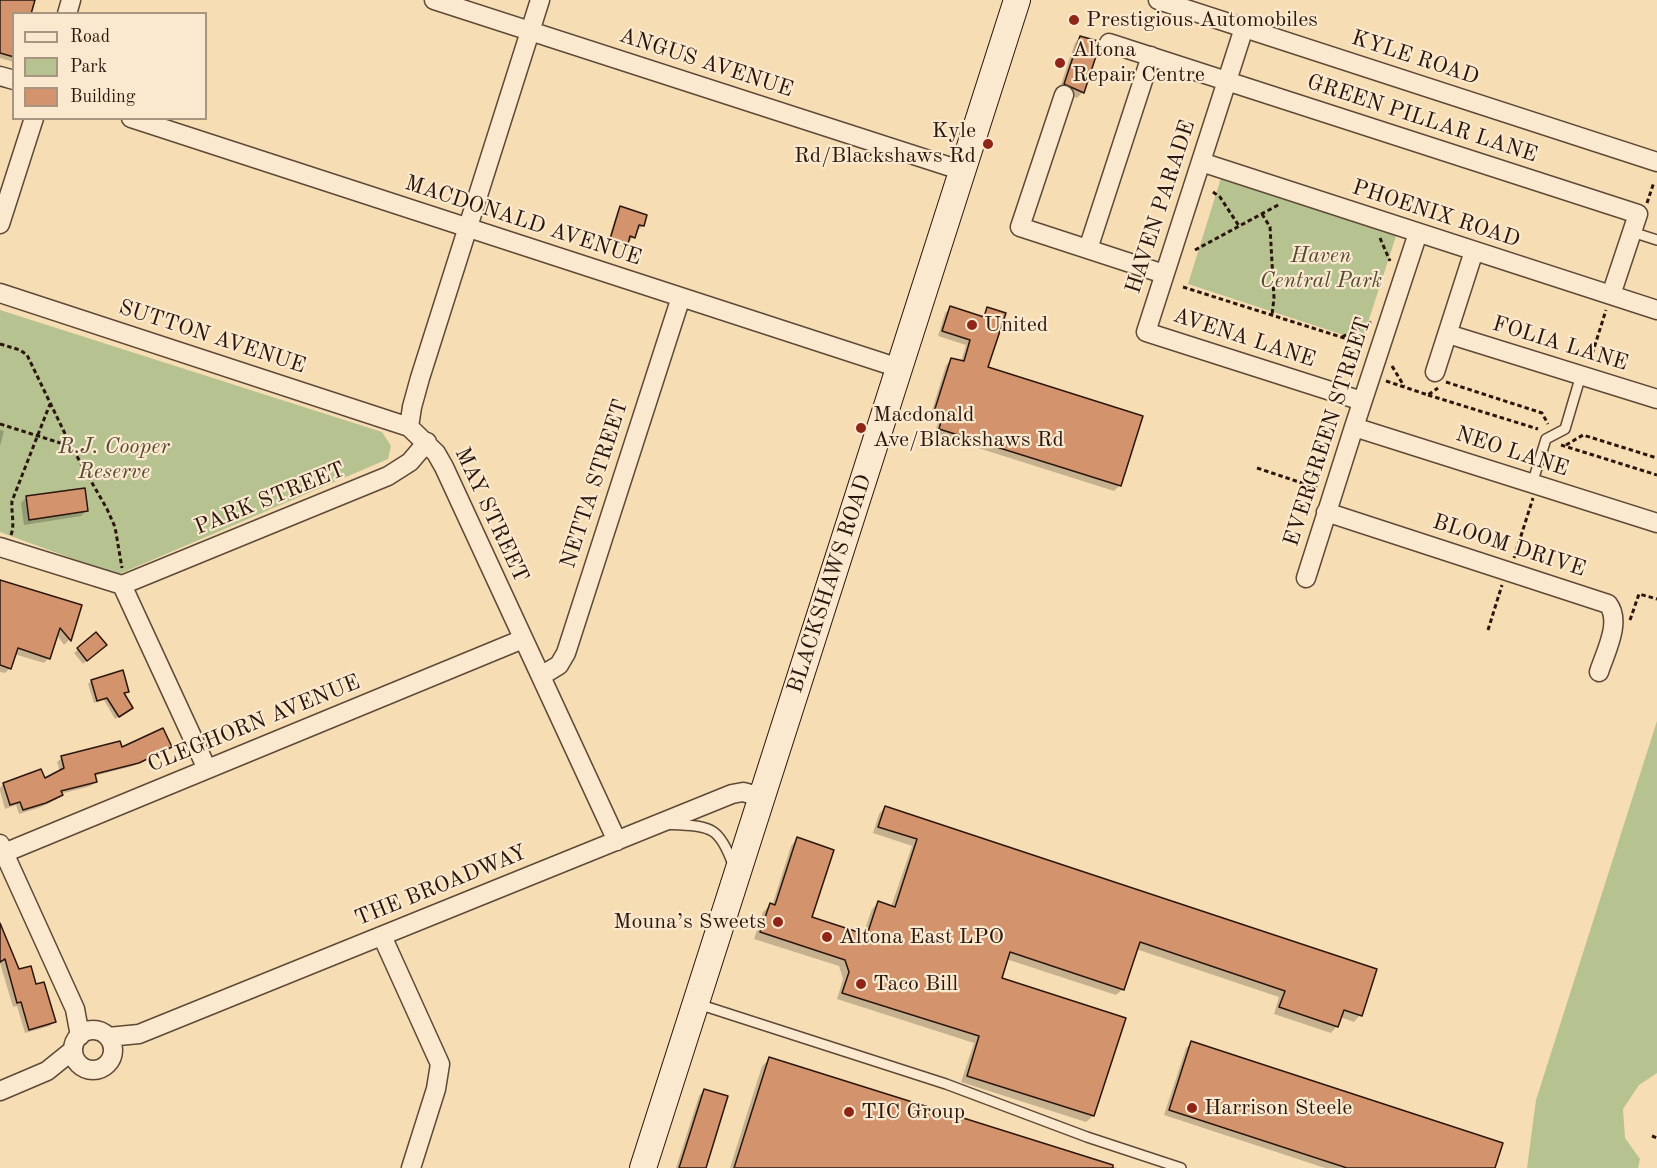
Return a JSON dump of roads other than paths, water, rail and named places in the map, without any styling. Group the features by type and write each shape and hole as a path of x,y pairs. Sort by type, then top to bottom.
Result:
{"main road":[{"name":"BLACKSHAWS ROAD","path":"643,1168 1017,0"}],"street":[{"name":"ANGUS AVENUE","path":"434,0 963,171"},
{"path":"409,427 412,406 540,0"},
{"name":"KYLE ROAD","path":"1158,0 1657,162"},
{"name":"HAVEN PARADE","path":"1146,332 1244,28"},
{"name":"GREEN PILLAR LANE","path":"1109,43 1638,214 1632,232"},
{"path":"1088,249 1151,56"},
{"path":"1064,95 1020,226 1164,274"},
{"path":"0,224 33,120"},
{"name":"MACDONALD AVENUE","path":"137,120 900,368"},
{"name":"PHOENIX ROAD","path":"1201,162 1657,310"},
{"path":"1611,295 1632,232"},
{"name":"EVERGREEN STREET","path":"1306,578 1353,426 1418,233"},
{"path":"1435,372 1474,251"},
{"name":"SUTTON AVENUE","path":"0,293 409,427"},
{"name":"NETTA STREET","path":"542,676 560,665 566,653 681,297"},
{"name":"AVENA LANE","path":"1146,332 1362,401"},
{"name":"FOLIA LANE","path":"1448,334 1657,399"},
{"name":"NEO LANE","path":"1353,426 1657,523"},
{"name":"MAY STREET","path":"409,427 427,442 444,467 617,841"},
{"name":"PARK STREET","path":"124,584 388,476 410,462 427,442"},
{"name":"BLOOM DRIVE","path":"1326,512 1507,576 1602,600 1613,610 1614,616 1613,628 1599,672"},
{"path":"4,549 124,584 207,769"},
{"name":"CLEGHORN AVENUE","path":"2,849 207,769 523,639"},
{"name":"THE BROADWAY","path":"112,1056 139,1034 656,824 732,794 743,792 762,797"},
{"path":"2,849 88,1038 113,1050 112,1056 100,1069 47,1071"},
{"path":"382,936 440,1064 436,1089 411,1168"},
{"name":"THE BROADWAY","path":"88,1038 139,1034"},
{"path":"84,1068 76,1060 88,1038"},
{"path":"0,1091 47,1071 88,1038"}],"lane":[{"path":"1632,232 1657,240"},
{"path":"1535,484 1546,439 1564,429 1583,376"},
{"path":"656,824 706,827 718,835 726,845 737,876"},
{"path":"696,1003 946,1084 1087,1137 1181,1168"}],"place":[{"name":"Prestigious Automobiles","path":"1074,20"},
{"name":"Altona Repair Centre","path":"1060,63"},
{"name":"Kyle Rd/Blackshaws Rd","path":"988,144"},
{"name":"United","path":"972,325"},
{"name":"Macdonald Ave/Blackshaws Rd","path":"861,428"},
{"name":"Mouna’s Sweets","path":"778,922"},
{"name":"Altona East LPO","path":"827,937"},
{"name":"Taco Bill","path":"861,984"},
{"name":"Harrison Steele","path":"1192,1108"},
{"name":"TIC Group","path":"849,1112"}],"park label":[{"name":"Haven Central Park","path":"1321,268"},
{"name":"R.J. Cooper Reserve","path":"114,460"}]}
